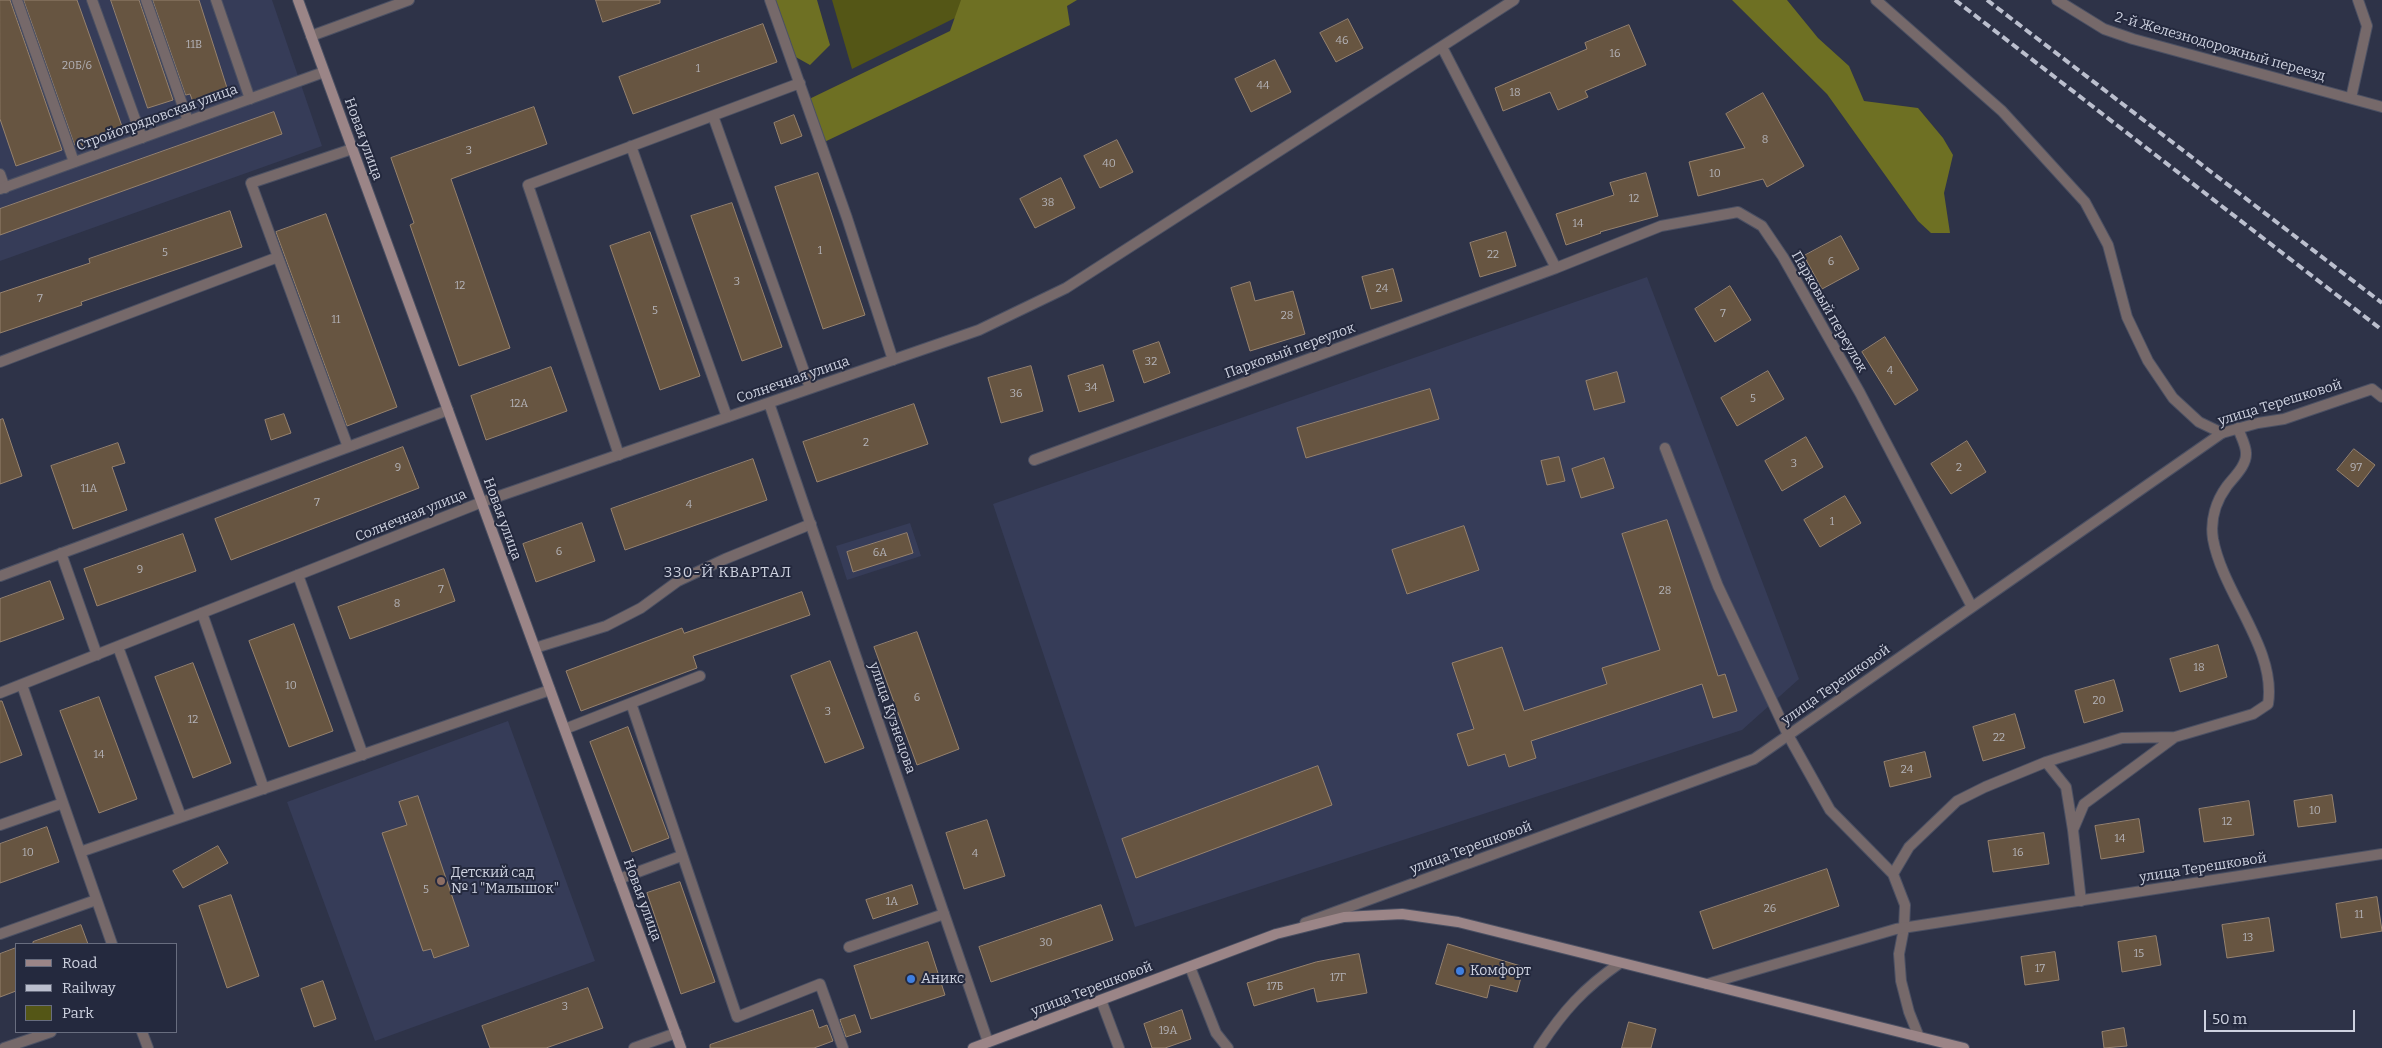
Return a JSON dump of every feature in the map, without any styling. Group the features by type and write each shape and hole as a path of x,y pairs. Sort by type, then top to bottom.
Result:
{"main road":[{"name":"Новая улица","path":"298,0 681,1048"},
{"name":"улица Терешковой","path":"973,1048 1276,934 1344,917 1402,914 1458,922 1964,1048"}],"street":[{"path":"17,0 74,162"},
{"path":"92,0 142,138"},
{"path":"146,0 188,121"},
{"path":"216,0 250,99"},
{"path":"311,36 410,0"},
{"path":"770,0 847,218 893,360"},
{"path":"1514,0 1442,46 1556,268"},
{"path":"1876,0 2002,111 2086,202 2108,246 2127,317 2148,361 2173,398 2199,422 2222,433"},
{"name":"2-й Железнодорожный переезд","path":"2057,0 2104,29 2133,39 2382,107"},
{"path":"2351,98 2367,26 2358,0"},
{"name":"Солнечная улица","path":"0,693 482,502 979,330 1066,288 1442,46"},
{"name":"Стройотрядовская улица","path":"2,188 324,72"},
{"path":"619,455 528,185 800,84"},
{"path":"713,116 810,388"},
{"path":"630,146 727,417"},
{"path":"348,447 251,183 352,149"},
{"path":"0,174 2,188"},
{"name":"Парковый переулок","path":"1034,460 1556,268 1662,226 1738,212 1762,226 1783,257 1860,393 1972,607"},
{"path":"0,362 278,258"},
{"name":"улица Терешковой","path":"1276,934 1754,759 2222,433 2284,419 2372,388 2382,397"},
{"name":"улица Кузнецова","path":"769,403 988,1042"},
{"path":"0,576 448,410"},
{"path":"1892,874 1909,847 1957,802 2046,762 2122,738 2175,737 2253,714 2268,704 2271,688 2258,646 2222,574 2213,538 2213,513 2226,488 2242,467 2247,454 2238,428"},
{"path":"1665,448 1718,586 1788,735 1830,810 1892,874 1905,905 1904,928 1899,954 1901,981 1909,1012 1919,1037"},
{"path":"535,648 606,626 641,608 678,581 725,559 810,524"},
{"path":"61,554 96,655"},
{"path":"298,575 363,755"},
{"path":"202,613 264,789"},
{"path":"118,646 181,818"},
{"path":"565,729 700,676"},
{"path":"22,685 112,943"},
{"path":"80,852 550,690"},
{"path":"631,703 681,856 737,1017 820,984 843,1048"},
{"path":"2073,830 2084,804 2175,737"},
{"path":"2046,762 2066,787 2081,900"},
{"path":"0,825 63,803"},
{"name":"улица Терешковой","path":"1707,984 1904,928 2382,854"},
{"path":"619,879 681,856"},
{"path":"0,934 96,900"},
{"path":"849,947 944,914"},
{"path":"1539,1048 1562,1013 1620,962"},
{"path":"1190,967 1216,1033 1228,1048"},
{"path":"1101,1000 1119,1048"},
{"path":"4,1048 48,1033"},
{"path":"142,1033 148,1048"},
{"path":"634,1048 676,1033"}],"shaded area":[{"path":"0,0 272,0 322,146 0,261"},
{"path":"769,0 817,0 830,45 810,65 785,51"},
{"path":"961,0 1077,0 1067,6 1070,25 818,145 803,102 950,31"},
{"path":"1732,0 1787,0 1818,38 1849,66 1864,101 1918,108 1943,138 1953,155 1944,193 1950,233 1931,233 1918,221 1827,94"},
{"path":"1647,277 1799,679 1742,730 1135,927 993,504"},
{"path":"910,523 921,556 847,580 836,546"},
{"name":"Детский сад № 1 \"Малышок\"","path":"508,721 595,961 375,1041 287,802"}],"green space":[{"path":"832,0 986,0 967,12 852,69"}],"building":[{"path":"0,0 10,0 62,150 16,166 0,119"},
{"path":"24,0 77,0 124,132 83,147 81,143 75,145"},
{"path":"111,0 139,0 173,100 148,108"},
{"path":"153,0 199,0 228,91 193,102 190,94 186,95"},
{"path":"596,0 660,0 660,3 603,22"},
{"path":"1348,19 1363,48 1336,62 1320,33"},
{"path":"763,24 777,62 633,114 619,77"},
{"path":"1629,25 1646,65 1585,91 1588,97 1558,110 1550,92 1503,111 1495,88 1587,49 1585,43"},
{"path":"1275,60 1291,92 1251,112 1235,79"},
{"path":"1763,93 1804,166 1767,187 1763,179 1698,196 1689,162 1745,148 1726,114"},
{"path":"534,107 547,144 451,179 510,348 459,366 410,225 414,223 391,158"},
{"path":"274,112 282,134 0,235 0,209"},
{"path":"794,115 802,136 781,144 774,123"},
{"path":"1117,140 1133,172 1100,188 1084,156"},
{"path":"818,173 865,315 823,329 775,187"},
{"path":"1646,173 1658,216 1600,232 1566,245 1556,214 1614,195 1610,183"},
{"path":"1061,178 1075,208 1035,228 1020,199"},
{"path":"732,203 782,347 742,361 691,216"},
{"path":"230,211 242,247 81,302 82,305 0,333 0,293 90,263 89,259"},
{"path":"326,214 397,407 347,426 276,232"},
{"path":"650,232 700,376 660,390 610,246"},
{"path":"1506,232 1516,266 1480,277 1470,243"},
{"path":"1841,236 1859,269 1822,289 1804,256"},
{"path":"1393,269 1402,301 1371,309 1362,277"},
{"path":"1250,282 1255,301 1293,291 1305,334 1250,351 1231,288"},
{"path":"1730,286 1751,320 1715,342 1695,309"},
{"path":"1885,337 1918,390 1895,405 1862,352"},
{"path":"1159,342 1170,373 1144,383 1133,351"},
{"path":"1103,365 1114,401 1079,412 1068,376"},
{"path":"1031,366 1043,411 1001,423 988,378"},
{"path":"551,367 567,411 486,440 471,396"},
{"path":"1768,371 1784,399 1737,426 1721,398"},
{"path":"1617,372 1625,402 1594,410 1586,381"},
{"path":"1430,389 1439,419 1306,458 1297,428"},
{"path":"914,404 928,444 817,482 803,442"},
{"path":"284,414 291,433 271,440 265,420"},
{"path":"3,419 22,476 0,484 0,420"},
{"path":"1806,437 1823,467 1782,491 1765,461"},
{"path":"1967,441 1986,472 1951,494 1931,464"},
{"path":"118,443 125,463 112,467 127,510 73,529 51,466"},
{"path":"403,447 419,488 231,560 215,519"},
{"path":"2354,449 2375,465 2358,487 2337,470"},
{"path":"1559,457 1565,481 1547,485 1541,461"},
{"path":"1604,458 1614,488 1581,498 1572,469"},
{"path":"753,459 767,500 625,550 611,509"},
{"path":"1845,496 1861,523 1820,547 1804,520"},
{"path":"1667,520 1718,676 1725,674 1737,711 1713,718 1702,684 1531,741 1536,758 1509,767 1505,754 1468,766 1457,734 1474,729 1452,663 1502,647 1524,711 1607,684 1602,668 1660,650 1622,534"},
{"path":"582,523 595,561 536,582 523,544"},
{"path":"1464,526 1479,570 1407,594 1392,550"},
{"path":"907,533 913,553 853,572 847,552"},
{"path":"183,534 196,571 97,606 84,569"},
{"path":"444,569 455,601 350,639 338,607"},
{"path":"50,581 64,619 0,642 0,599"},
{"path":"802,592 810,615 693,656 697,668 581,711 566,671 682,628 684,633"},
{"path":"294,624 333,731 289,747 249,641"},
{"path":"917,632 959,749 917,765 874,647"},
{"path":"2218,645 2227,677 2180,692 2170,659"},
{"path":"830,661 864,748 825,763 791,676"},
{"path":"193,663 231,763 193,778 155,677"},
{"path":"2114,680 2123,711 2084,723 2075,691"},
{"path":"99,697 137,799 99,813 60,711"},
{"path":"0,701 2,701 22,755 0,763"},
{"path":"2015,714 2025,748 1983,761 1973,727"},
{"path":"628,727 669,838 632,852 590,742"},
{"path":"1925,752 1931,777 1890,787 1884,762"},
{"path":"1318,766 1332,805 1136,878 1122,839"},
{"path":"2332,795 2336,822 2298,827 2294,801"},
{"path":"418,796 469,946 434,958 431,949 423,951 382,833 407,825 399,802"},
{"path":"2249,801 2254,835 2204,842 2199,809"},
{"path":"2139,819 2144,852 2101,859 2095,826"},
{"path":"987,820 1005,876 964,889 946,833"},
{"path":"47,827 59,862 0,883 0,844"},
{"path":"2044,833 2049,864 1993,872 1988,841"},
{"path":"218,846 228,863 183,888 173,871"},
{"path":"1827,869 1839,906 1713,949 1700,912"},
{"path":"680,882 715,982 681,994 647,893"},
{"path":"912,885 918,904 873,919 866,900"},
{"path":"231,895 259,976 227,988 199,906"},
{"path":"2377,897 2382,931 2341,938 2336,904"},
{"path":"1101,905 1113,940 991,982 979,947"},
{"path":"2269,918 2274,951 2227,958 2222,925"},
{"path":"81,925 88,943 33,943"},
{"path":"2156,936 2161,965 2122,972 2118,942"},
{"path":"928,942 945,995 871,1019 854,966"},
{"path":"1448,944 1524,967 1517,992 1490,985 1487,998 1436,984"},
{"path":"15,948 15,991 0,997 0,954"},
{"path":"2055,952 2059,980 2025,985 2021,957"},
{"path":"1359,954 1367,993 1317,1002 1314,988 1254,1006 1247,983 1316,962"},
{"path":"323,981 336,1019 314,1027 301,989"},
{"path":"588,988 603,1028 546,1048 490,1048 482,1026"},
{"path":"813,1010 819,1028 827,1025 833,1041 814,1048 710,1048 710,1045"},
{"path":"1182,1010 1191,1039 1165,1048 1152,1048 1144,1024"},
{"path":"855,1015 861,1032 846,1037 840,1020"},
{"path":"1629,1022 1656,1029 1651,1048 1622,1048"},
{"path":"2124,1028 2127,1046 2104,1048 2102,1032"}],"railway":[{"path":"1955,0 2382,330"},
{"path":"1987,0 2382,303"}],"place":[{"name":"Детский сад № 1 \"Малышок\"","path":"441,881"},
{"name":"Комфорт","path":"1460,971"},
{"name":"Аникс","path":"911,979"}],"district":[{"name":"330-Й КВАРТАЛ","path":"728,573"}]}
